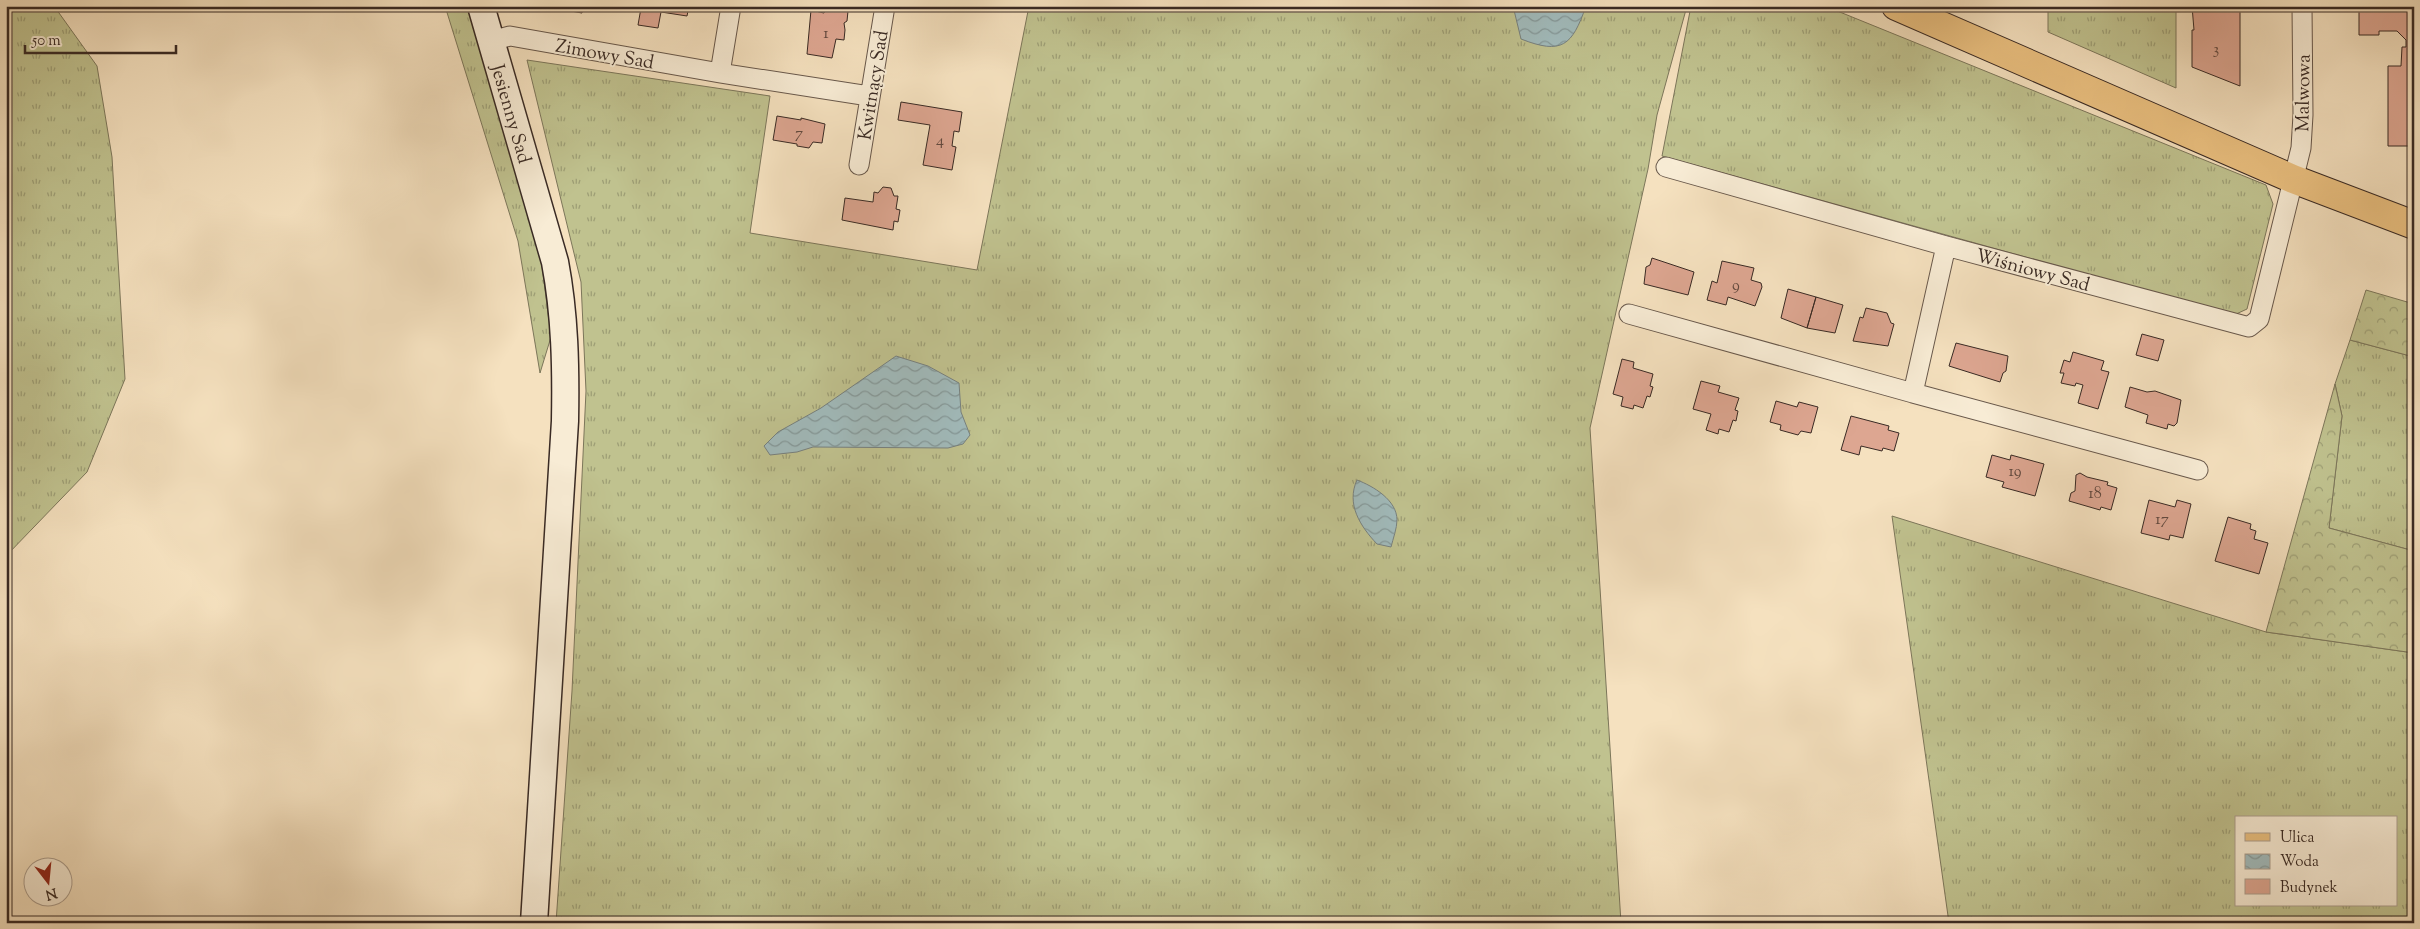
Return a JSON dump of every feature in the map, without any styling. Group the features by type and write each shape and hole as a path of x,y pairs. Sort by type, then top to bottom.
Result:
{"main road":[{"path":"1905,8 2293,179 2414,225"}],"street":[{"name":"Jesienny Sad","path":"481,6 556,262 565,347 566,391 549,706 534,923"},
{"path":"720,74 731,6"},
{"name":"Kwitnący Sad","path":"859,165 885,6"},
{"name":"Malwowa","path":"2293,179 2301,148 2303,116 2302,6"},
{"name":"Zimowy Sad","path":"491,41 510,36 720,74 869,96"},
{"name":"Wiśniowy Sad","path":"1666,167 1946,246 2249,327 2259,319 2293,179"},
{"path":"1913,393 1946,246"},
{"path":"1629,314 2198,470"}],"green space":[{"path":"6,6 54,6 97,66 112,157 125,379 87,472 6,556"},
{"path":"445,6 467,6 541,258 551,337 540,373 518,241"},
{"path":"1029,6 1687,6 1657,115 1648,169 1590,428 1621,923 556,923 572,691 586,391 581,282 527,60 770,96 750,233 977,270"},
{"path":"1691,6 1825,6 2266,185 2273,204 2247,309 2234,315 1662,156"},
{"path":"2048,6 2176,6 2176,88 2048,32"},
{"path":"2366,290 2414,304 2414,357 2350,340"},
{"path":"2350,340 2414,357 2414,551 2329,528 2342,416 2335,384"},
{"path":"2335,384 2342,416 2329,528 2414,551 2414,653 2266,632"},
{"path":"1892,516 2266,632 2414,653 2414,923 1949,923"}],"water":[{"path":"1513,6 1586,6 1576,30 1564,44 1546,46 1521,39"},
{"path":"896,356 928,366 959,383 961,412 970,435 963,444 948,448 813,447 797,452 770,455 764,446 778,432 821,408"},
{"path":"1357,480 1377,490 1393,506 1397,520 1391,547 1377,544 1360,522 1356,514 1353,498"}],"building":[{"path":"543,6 583,6 582,13"},
{"path":"689,6 687,16 661,12 658,28 638,25 641,8 632,7"},
{"path":"827,6 848,11 847,21 844,23 844,40 836,39 832,58 807,54 811,10 824,13"},
{"path":"2192,6 2240,6 2240,86 2192,67 2192,30 2194,30"},
{"path":"2359,6 2414,6 2414,146 2388,146 2388,66 2401,66 2402,47 2406,47 2406,40 2397,31 2379,31 2379,35 2359,35"},
{"path":"901,102 962,112 959,132 954,131 952,146 956,147 952,170 923,165 930,125 898,120"},
{"path":"777,116 801,120 801,118 825,124 822,143 813,142 809,148 773,140"},
{"path":"883,187 891,188 894,196 898,196 896,209 900,210 898,222 894,221 893,230 842,220 845,198 873,202 874,192 878,193"},
{"path":"1652,258 1694,272 1688,295 1644,284 1646,267 1650,265"},
{"path":"1722,261 1754,268 1751,280 1761,283 1762,287 1755,306 1728,297 1726,305 1707,300 1712,281 1717,283"},
{"path":"1788,289 1816,297 1807,328 1781,318"},
{"path":"1816,297 1843,305 1835,333 1807,328"},
{"path":"1866,308 1887,313 1891,323 1894,324 1888,346 1853,341 1860,317 1863,318"},
{"path":"2142,334 2164,340 2158,361 2136,355"},
{"path":"1956,343 2008,356 2006,371 2003,373 2000,382 1949,366"},
{"path":"2073,352 2104,361 2101,370 2109,372 2098,409 2078,403 2083,385 2076,383 2075,386 2061,383 2064,373 2060,373 2064,360 2070,362"},
{"path":"1622,359 1634,362 1633,368 1653,374 1650,386 1653,387 1650,397 1647,396 1643,408 1634,405 1633,409 1621,406 1623,397 1613,394"},
{"path":"1701,381 1720,386 1718,392 1739,398 1735,410 1738,411 1736,421 1733,420 1729,432 1719,429 1718,434 1706,430 1711,414 1693,409"},
{"path":"2130,387 2147,392 2155,391 2181,400 2177,423 2174,426 2168,424 2167,429 2146,423 2148,415 2125,407"},
{"path":"1776,401 1797,407 1799,402 1818,407 1811,433 1801,431 1798,435 1780,430 1781,425 1770,422"},
{"path":"1851,416 1889,426 1888,430 1899,433 1894,451 1883,448 1882,451 1861,446 1859,455 1841,450"},
{"path":"1992,455 2010,460 2011,455 2044,464 2035,496 2002,487 2004,482 1986,477"},
{"path":"2080,473 2087,477 2108,482 2107,485 2117,488 2111,510 2101,507 2100,510 2069,501 2071,493 2075,491 2076,475"},
{"path":"2149,500 2175,507 2177,500 2191,504 2183,538 2170,535 2169,540 2141,533"},
{"path":"2228,517 2251,524 2250,529 2256,531 2254,539 2268,543 2259,574 2215,561"}]}
